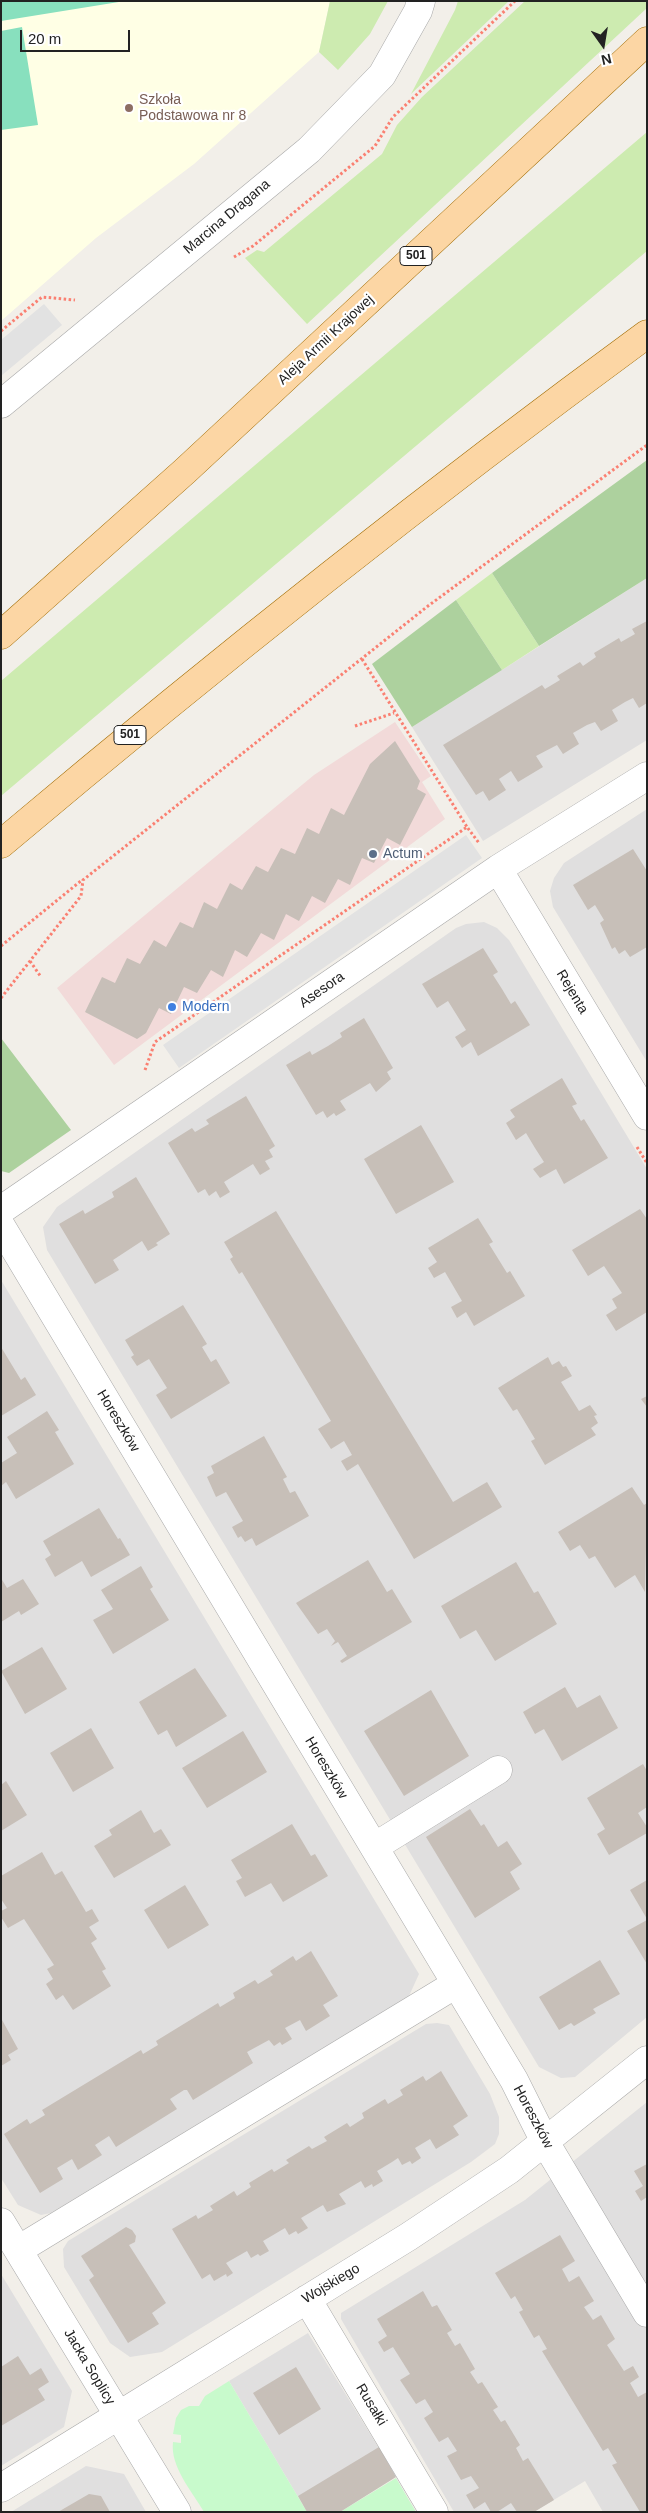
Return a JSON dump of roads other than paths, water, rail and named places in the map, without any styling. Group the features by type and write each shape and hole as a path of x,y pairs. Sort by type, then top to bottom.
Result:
{"main road":[{"name":"Aleja Armii Krajowej","path":"1,635 184,471 647,41"},
{"name":"501","path":"1,844 128,737 262,630 494,449 647,334"}],"street":[{"name":"Marcina Dragana","path":"1,404 309,150 382,74 418,11 421,1"},
{"name":"Asesora","path":"1,1210 498,869 647,776"},
{"name":"Rejenta","path":"498,869 647,1116"},
{"name":"Horeszków","path":"1,1226 514,2080 545,2142 647,2313"},
{"path":"374,1847 498,1770"},
{"path":"18,2250 456,1984"},
{"name":"Wojskiego","path":"1,2488 118,2414 408,2237 509,2170 647,2060"},
{"name":"Jacka Soplicy","path":"1,2222 177,2512"},
{"name":"Rusałki","path":"307,2299 434,2512"}],"place":[{"name":"Szkoła Podstawowa nr 8","path":"129,108"},
{"name":"Actum","path":"373,854"},
{"name":"Modern","path":"172,1007"}]}
